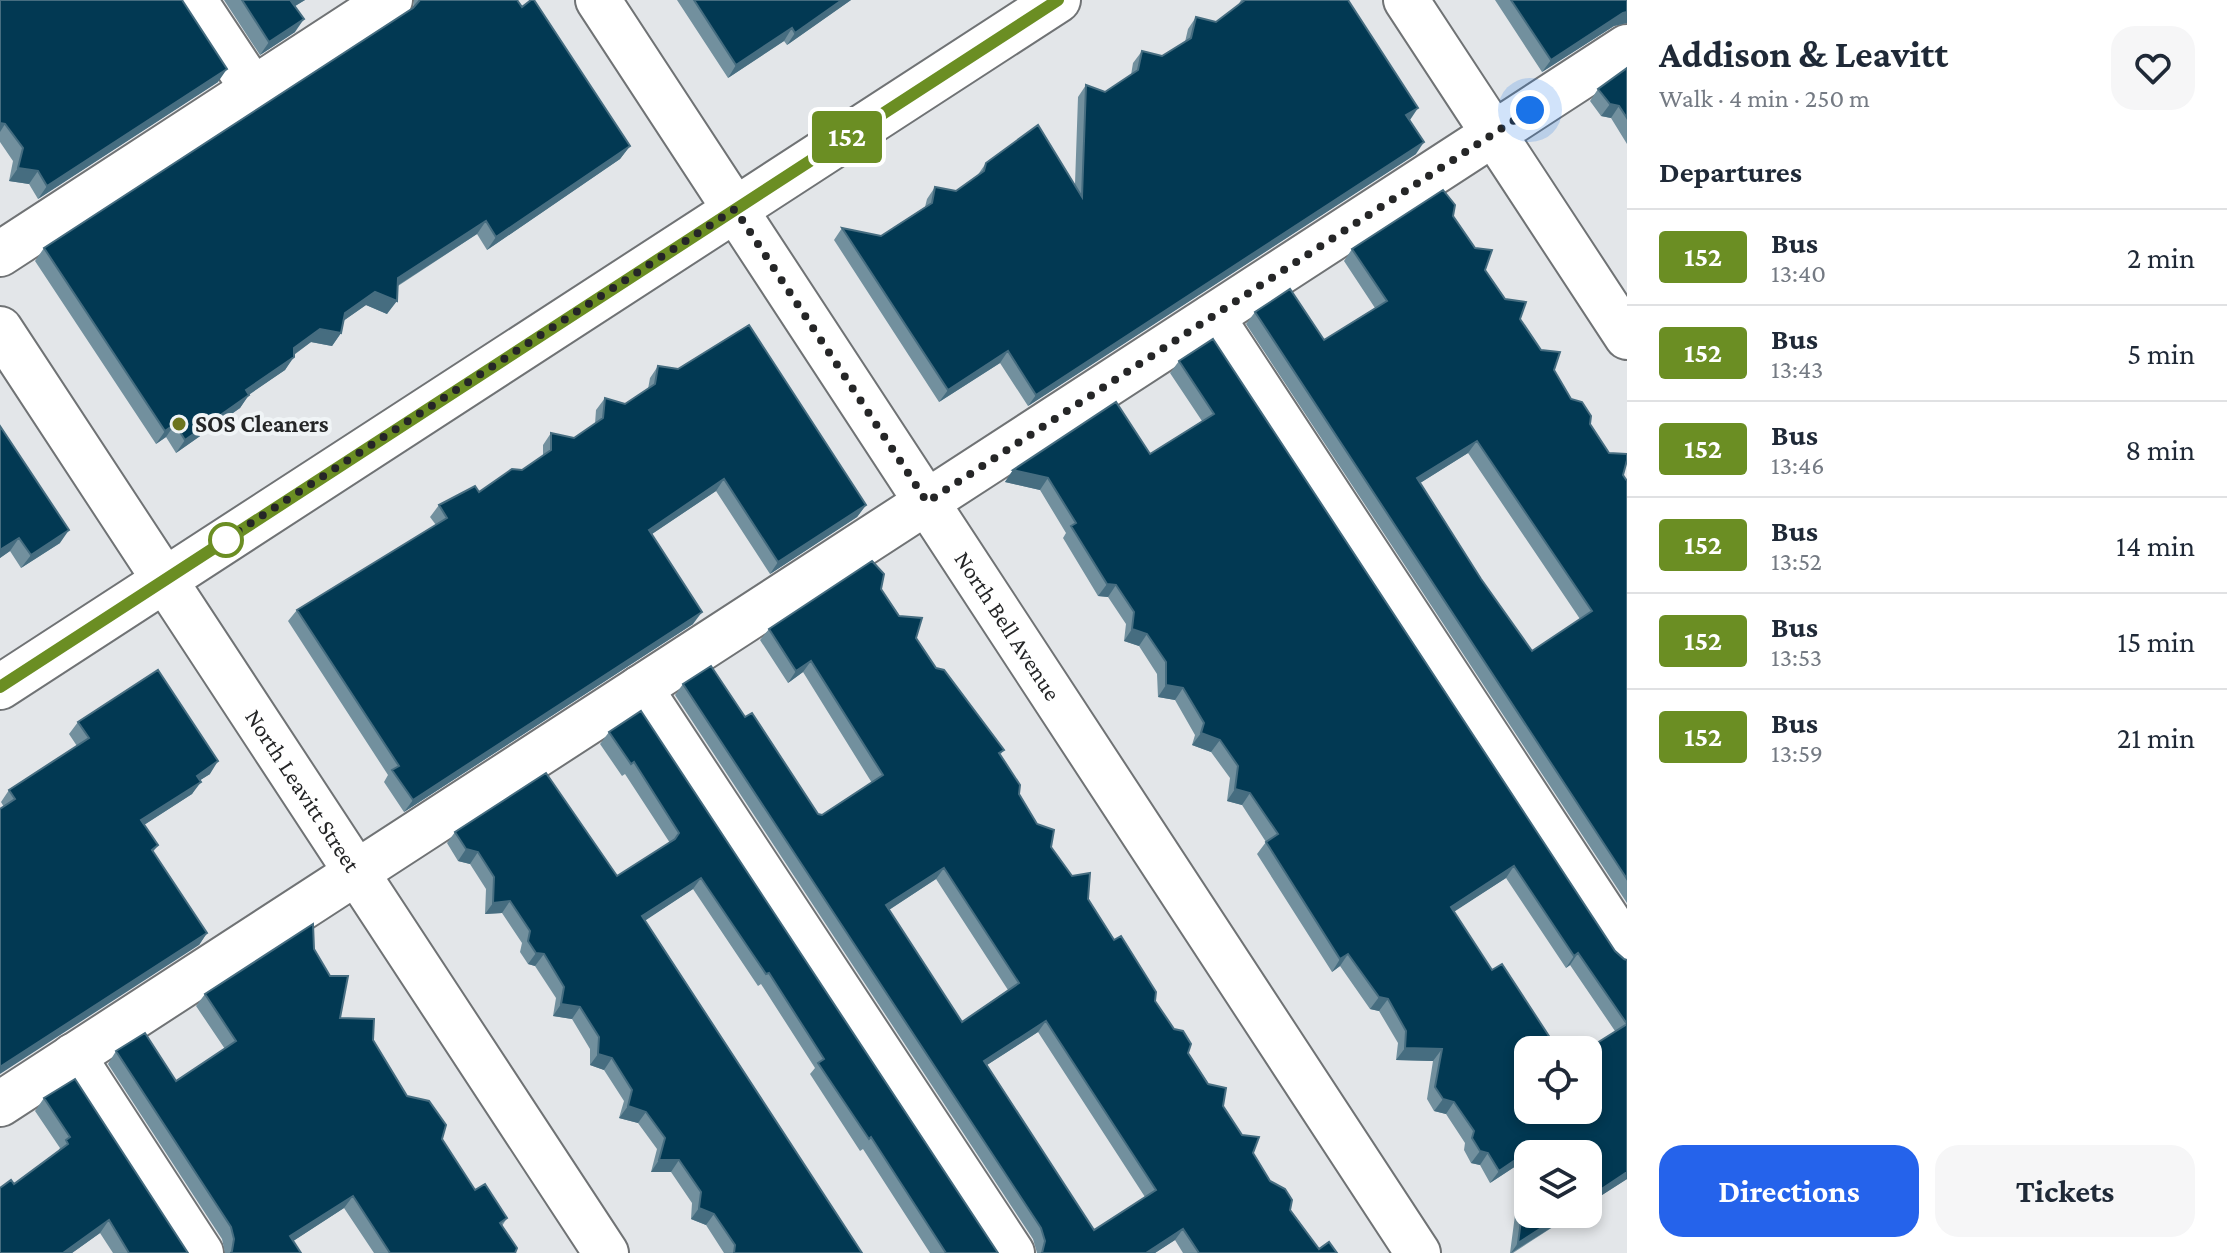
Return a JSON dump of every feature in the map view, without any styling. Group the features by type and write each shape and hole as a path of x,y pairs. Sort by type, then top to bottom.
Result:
{"street":[{"path":"194,0 253,89"},
{"path":"0,254 390,0"},
{"name":"North Bell Avenue","path":"598,0 1418,1253"},
{"path":"0,687 1058,0"},
{"path":"1406,0 1627,337"},
{"path":"0,1104 1627,47"},
{"path":"1212,317 1627,949"},
{"name":"North Leavitt Street","path":"0,329 606,1253"},
{"path":"640,688 1012,1253"},
{"path":"73,1056 201,1253"}],"building":[{"path":"0,0 182,0 227,69 47,186 38,171 18,168 23,148 5,124 0,123"},
{"path":"242,0 293,0 304,19 269,42"},
{"path":"420,0 517,0 522,7 534,0 630,146 496,237 486,221 398,278 397,301 375,292 345,313 341,333 320,329 294,348 294,357 246,390 249,395 185,440 175,424 165,431 44,248 413,8"},
{"path":"694,0 842,0 795,33 792,28 736,65"},
{"path":"1245,0 1348,0 1418,108 1406,115 1424,142 1036,395 1008,351 948,390 842,228 881,236 932,203 935,187 956,191 984,171 986,163 1038,125 1082,197 1086,85 1105,92 1138,70 1142,51 1162,56 1191,38 1196,17 1216,22"},
{"path":"1511,0 1627,0 1627,12 1551,60"},
{"path":"1627,68 1627,118 1619,106 1610,104 1598,89"},
{"path":"1443,190 1455,205 1453,216 1475,248 1492,250 1485,270 1505,299 1526,302 1520,319 1541,350 1560,352 1554,370 1571,399 1582,402 1591,416 1590,424 1609,453 1627,454 1623,475 1627,481 1627,879 1255,312 1290,289 1324,340 1387,301 1352,249","holes":["1477,441 1592,611 1532,651 1481,579 1417,478"]},
{"path":"749,325 866,505 778,562 724,479 649,530 702,612 413,800 392,770 399,766 297,610 447,518 439,505 475,486 479,492 512,469 522,470 551,450 551,433 574,438 603,418 605,398 625,404 655,384 658,366 678,369"},
{"path":"1213,339 1615,951 1627,960 1627,1024 1627,1172 1602,1189 1602,1140 1514,1140 1514,1161 1499,1171 1488,1153 1480,1151 1472,1138 1474,1131 1454,1102 1443,1099 1435,1087 1442,1049 1405,1048 1406,1031 1388,999 1379,997 1348,954 1340,959 1266,842 1278,834 1250,793 1235,789 1238,766 1220,740 1201,733 1204,723 1183,688 1166,685 1166,662 1147,634 1132,629 1134,612 1116,585 1107,584 1071,526 1076,523 1048,478 1013,470 1116,402 1150,454 1214,414 1179,361","holes":["1514,866 1574,956 1578,953 1627,1024 1602,1040 1602,1124 1514,1124 1514,1036 1549,1036 1502,964 1492,970 1451,907"]},
{"path":"0,426 69,530 31,555 19,538 0,550"},
{"path":"872,561 884,574 881,589 899,616 922,618 916,638 936,668 944,670 1004,750 999,753 1020,785 1019,794 1037,824 1054,830 1051,847 1072,876 1090,873 1088,899 1114,940 1121,936 1156,992 1155,1001 1174,1029 1183,1031 1191,1044 1188,1053 1208,1084 1226,1088 1223,1106 1242,1135 1259,1137 1253,1153 1270,1181 1285,1189 1292,1200 1290,1210 1319,1249 1329,1242 1337,1253 1199,1253 1183,1229 1146,1253 1042,1253 1045,1241 1041,1228 683,684 711,666 745,717 752,713 818,814 822,815 883,775 811,661 796,671 769,629","holes":["944,868 1019,983 962,1022 886,905","1046,1021 1156,1190 1094,1230 984,1061"]},
{"path":"158,670 218,761 197,776 201,782 141,820 158,845 152,850 207,933 0,1067 0,809 15,799 9,790 89,738 78,722"},
{"path":"641,711 998,1253 946,1253 871,1137 869,1139 818,1063 824,1059 769,973 766,974 701,878 642,916 862,1253 734,1253 735,1245 714,1214 699,1208 701,1192 679,1160 659,1160 665,1138 646,1112 628,1106 632,1090 612,1058 598,1054 599,1037 580,1007 561,1004 564,987 544,954 536,953 528,941 530,931 510,901 493,903 494,877 478,852 466,849 455,832 546,773 617,876 675,839 679,833 634,762 631,764 609,732"},
{"path":"313,924 314,949 330,976 348,976 340,1018 374,1019 373,1040 407,1096 429,1101 446,1125 442,1139 475,1190 485,1184 507,1218 500,1223 517,1248 515,1253 390,1253 353,1196 290,1236 301,1253 231,1253 234,1239 231,1227 116,1051 145,1033 176,1081 236,1041 205,994"},
{"path":"75,1079 188,1253 129,1253 109,1220 63,1253 0,1253 0,1188 11,1180 14,1184 68,1144 66,1140 70,1137 44,1098"},
{"path":"1520,1228 1541,1228 1518,1243"}],"bus line":[{"name":"152","path":"0,687 1058,0"}],"place":[{"name":"SOS Cleaners","path":"179,424"}],"route":[{"path":"226,540 214,547 735,209 927,502 1530,110"}]}
